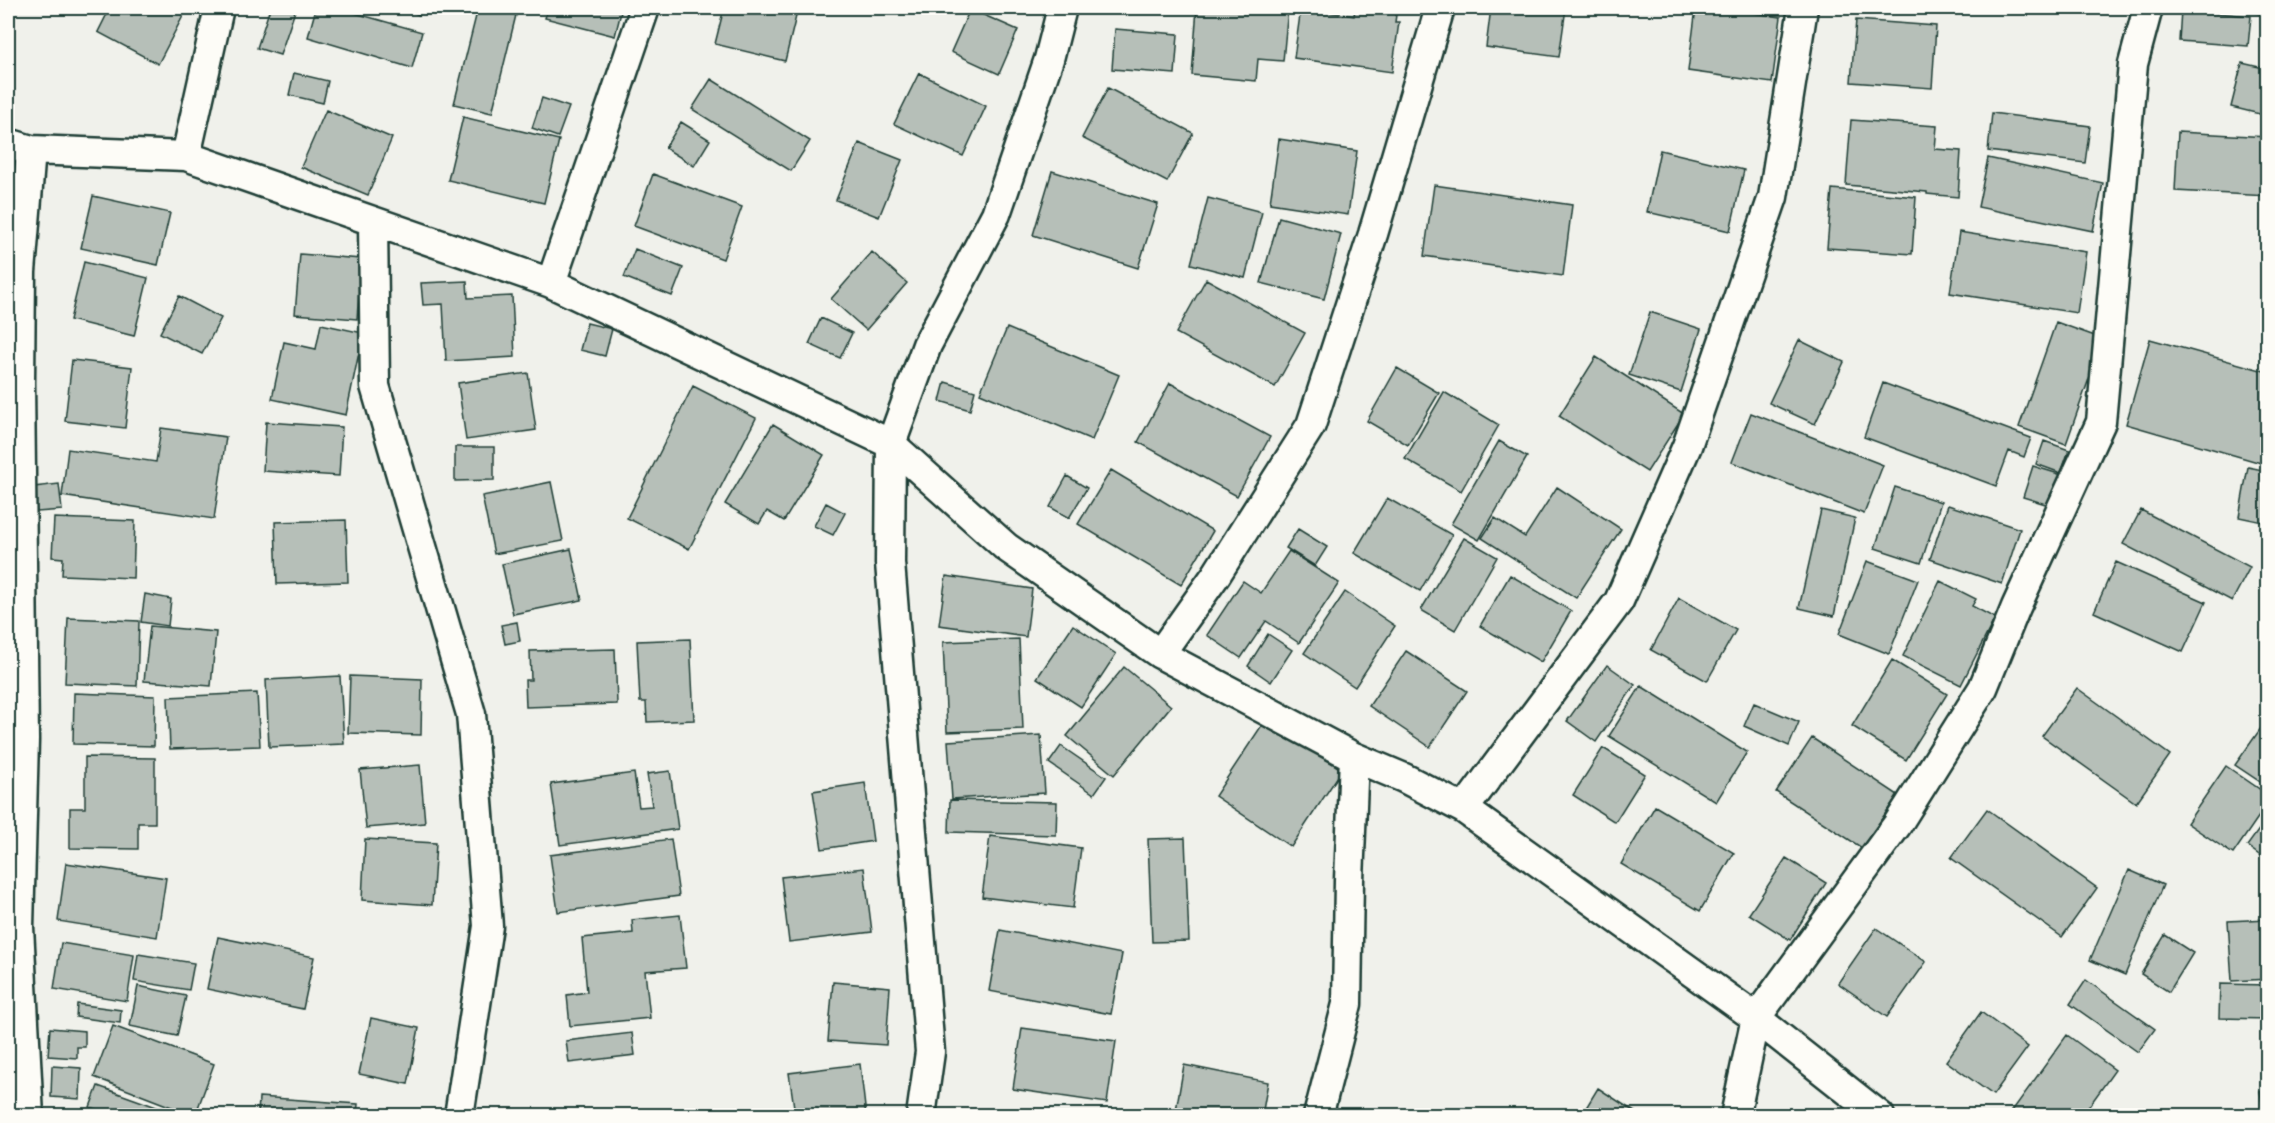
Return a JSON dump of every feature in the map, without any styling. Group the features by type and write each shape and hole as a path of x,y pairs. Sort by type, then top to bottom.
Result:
{"street":[{"path":"186,156 219,8"},
{"path":"551,283 645,8"},
{"path":"921,1116 930,1052 890,563 891,444 927,345 996,214 1049,59 1062,8"},
{"path":"1160,654 1216,575 1311,425 1373,234 1440,8"},
{"path":"1464,809 1619,601 1687,446 1773,197 1803,8"},
{"path":"1735,1116 1756,1018 1897,825 1983,688 2016,607 2101,422 2133,64 2148,8"},
{"path":"29,1116 19,927 24,740 20,147 186,156 551,283 891,444 1006,547 1160,654 1354,757 1404,778 1464,809 1756,1018 1881,1116"},
{"path":"373,222 375,386 471,714 488,926 459,1116"},
{"path":"1318,1116 1347,1004 1354,757"}],"building":[{"path":"110,8 172,8 184,14 158,64 98,32"},
{"path":"270,8 296,8 280,55 257,48"},
{"path":"316,8 337,8 422,32 412,68 308,37"},
{"path":"403,8 423,8 419,15"},
{"path":"478,8 516,15 492,113 454,104"},
{"path":"548,8 622,8 615,36 545,18"},
{"path":"724,8 798,8 785,61 715,44"},
{"path":"1197,8 1288,8 1283,61 1258,59 1256,81 1192,75"},
{"path":"1301,8 1354,16 1355,8 1397,8 1395,22 1399,22 1392,72 1294,58"},
{"path":"1491,8 1566,8 1559,57 1486,47"},
{"path":"1696,8 1719,8 1781,17 1772,83 1688,71"},
{"path":"2236,8 2268,8 2268,16"},
{"path":"970,9 1018,30 999,74 951,52"},
{"path":"2181,10 2251,16 2248,46 2179,41"},
{"path":"1856,20 1936,26 1932,88 1851,82"},
{"path":"1115,29 1178,34 1175,74 1112,69"},
{"path":"2242,63 2268,69 2268,116 2231,107"},
{"path":"294,73 328,81 323,103 289,95"},
{"path":"919,73 986,106 963,156 894,124"},
{"path":"711,79 810,141 791,171 692,109"},
{"path":"1108,88 1193,133 1167,182 1082,138"},
{"path":"542,98 569,107 558,137 532,128"},
{"path":"326,110 392,138 368,195 301,167"},
{"path":"1992,113 2090,126 2085,163 1988,151"},
{"path":"463,117 559,140 544,203 448,180"},
{"path":"1851,120 1937,126 1935,149 1961,151 1958,197 1846,185"},
{"path":"681,122 710,140 694,166 665,148"},
{"path":"2178,132 2268,137 2268,196 2175,191"},
{"path":"1279,139 1357,151 1348,215 1270,203"},
{"path":"859,143 902,160 879,217 836,200"},
{"path":"1660,150 1744,170 1730,231 1647,212"},
{"path":"1988,158 2103,183 2093,231 1978,207"},
{"path":"1052,171 1158,204 1138,268 1033,235"},
{"path":"653,174 742,207 723,259 634,226"},
{"path":"1434,185 1572,205 1563,276 1424,256"},
{"path":"1832,189 1916,197 1912,254 1827,248"},
{"path":"93,196 170,213 158,265 81,248"},
{"path":"1208,198 1262,212 1245,278 1191,264"},
{"path":"1279,217 1341,234 1324,299 1261,283"},
{"path":"1959,232 2086,252 2077,313 1950,293"},
{"path":"635,249 683,268 672,296 624,277"},
{"path":"872,252 907,283 866,330 831,299"},
{"path":"300,254 361,259 357,319 295,314"},
{"path":"84,262 148,278 134,336 70,320"},
{"path":"1206,279 1305,333 1275,387 1176,333"},
{"path":"467,281 468,298 512,296 515,357 446,361 443,304 423,305 421,283"},
{"path":"179,296 221,318 202,354 160,333"},
{"path":"1650,312 1701,329 1681,392 1629,375"},
{"path":"821,318 852,333 840,358 809,344"},
{"path":"2056,322 2103,339 2066,444 2019,427"},
{"path":"587,323 612,329 605,356 580,350"},
{"path":"321,324 363,333 346,415 272,399 284,342 316,349"},
{"path":"1007,328 1119,375 1092,440 980,393"},
{"path":"2150,339 2268,372 2268,465 2126,424"},
{"path":"1799,340 1844,362 1815,424 1769,403"},
{"path":"1596,357 1684,414 1647,472 1559,416"},
{"path":"72,360 132,367 125,428 65,421"},
{"path":"1397,368 1439,393 1408,445 1367,421"},
{"path":"528,373 536,430 466,440 458,383"},
{"path":"945,382 975,391 970,410 940,401"},
{"path":"1170,383 1270,437 1237,496 1138,442"},
{"path":"1883,383 2031,438 2024,457 2009,451 1996,486 1864,437"},
{"path":"693,386 756,418 689,549 627,518"},
{"path":"1444,392 1499,425 1461,491 1405,459"},
{"path":"1751,413 1883,465 1864,514 1732,462"},
{"path":"266,422 342,427 339,476 263,471"},
{"path":"773,424 824,455 784,521 767,511 759,524 725,504"},
{"path":"161,428 226,437 214,519 62,496 68,449 156,462"},
{"path":"1499,441 1527,457 1479,540 1451,524"},
{"path":"2044,441 2069,450 2061,473 2036,464"},
{"path":"455,447 494,447 494,480 455,481"},
{"path":"2033,466 2062,475 2052,506 2023,497"},
{"path":"2248,467 2268,471 2268,523 2239,517"},
{"path":"1111,470 1213,531 1181,585 1078,524"},
{"path":"1067,476 1087,488 1069,518 1050,507"},
{"path":"551,482 563,541 494,554 482,496"},
{"path":"59,484 62,510 37,512 34,487"},
{"path":"1557,487 1621,529 1576,598 1482,538 1495,518 1525,537"},
{"path":"1895,487 1941,502 1921,563 1875,548"},
{"path":"1387,498 1452,535 1420,591 1354,553"},
{"path":"826,503 845,513 833,535 814,526"},
{"path":"1948,505 2020,529 2002,584 1930,559"},
{"path":"1821,510 1855,518 1834,616 1799,608"},
{"path":"2141,510 2250,567 2232,601 2123,544"},
{"path":"54,518 135,521 133,578 62,575 63,558 52,557"},
{"path":"346,520 348,582 277,584 275,522"},
{"path":"1298,529 1327,547 1315,566 1286,548"},
{"path":"1464,538 1497,557 1455,630 1421,610"},
{"path":"571,549 582,600 513,614 502,564"},
{"path":"1289,551 1339,583 1299,643 1266,621 1241,658 1207,635 1243,581 1261,593"},
{"path":"1867,561 1918,580 1889,654 1839,634"},
{"path":"2116,562 2206,602 2183,652 2094,612"},
{"path":"1510,575 1571,611 1541,662 1480,626"},
{"path":"946,576 1032,589 1026,637 939,625"},
{"path":"1940,581 1976,599 1972,606 1995,618 1961,685 1903,656"},
{"path":"1345,592 1395,626 1355,687 1304,653"},
{"path":"145,594 171,599 168,626 141,622"},
{"path":"1679,598 1736,630 1707,681 1651,650"},
{"path":"68,618 139,621 137,686 65,683"},
{"path":"517,622 520,641 505,644 501,625"},
{"path":"1073,625 1116,654 1081,707 1037,678"},
{"path":"150,626 216,632 211,686 144,681"},
{"path":"1268,634 1292,650 1271,682 1248,666"},
{"path":"690,639 694,720 647,722 646,702 640,702 637,641"},
{"path":"1019,639 1023,729 947,732 943,642"},
{"path":"615,649 617,704 526,707 525,680 531,680 530,651"},
{"path":"1406,651 1467,691 1430,747 1369,706"},
{"path":"1892,660 1947,694 1906,760 1852,726"},
{"path":"1607,665 1635,685 1596,742 1567,721"},
{"path":"1124,667 1171,706 1114,775 1067,736"},
{"path":"340,676 344,744 269,747 266,680"},
{"path":"350,676 422,679 421,735 348,733"},
{"path":"1641,686 1747,752 1716,802 1609,736"},
{"path":"2077,688 2170,755 2136,803 2042,736"},
{"path":"74,693 155,696 154,746 73,744"},
{"path":"257,693 260,746 170,749 168,697"},
{"path":"1754,703 1799,722 1789,746 1744,726"},
{"path":"2268,718 2268,787 2235,765"},
{"path":"1266,719 1342,770 1291,847 1215,796"},
{"path":"1041,735 1045,793 952,799 948,741"},
{"path":"1812,738 1898,795 1862,848 1776,792"},
{"path":"1061,746 1106,777 1094,794 1049,763"},
{"path":"1603,748 1645,774 1615,822 1573,795"},
{"path":"85,757 155,758 155,823 138,823 138,849 70,848 70,808 85,808"},
{"path":"420,765 425,823 366,828 360,770"},
{"path":"2226,766 2268,795 2268,803 2233,854 2187,823"},
{"path":"670,771 678,829 560,845 551,784 634,773 639,807 652,806 647,774"},
{"path":"865,783 873,841 822,849 813,791"},
{"path":"950,800 1057,802 1056,835 949,832"},
{"path":"1655,806 1734,853 1700,911 1621,864"},
{"path":"1987,809 2097,888 2062,937 1951,858"},
{"path":"2268,817 2268,850 2262,857 2247,846"},
{"path":"990,836 1081,848 1073,908 982,897"},
{"path":"1185,838 1189,941 1152,942 1148,839"},
{"path":"365,839 436,843 432,905 362,900"},
{"path":"671,839 679,896 558,912 550,855"},
{"path":"1786,858 1826,883 1790,940 1749,914"},
{"path":"66,863 166,878 157,937 58,921"},
{"path":"864,868 872,932 789,942 781,877"},
{"path":"2129,870 2163,885 2125,975 2090,960"},
{"path":"680,915 686,968 645,971 650,1018 570,1026 567,995 587,992 582,938 633,933 632,920"},
{"path":"2268,919 2268,979 2232,981 2228,921"},
{"path":"1876,928 1926,962 1887,1017 1838,983"},
{"path":"1000,930 1122,954 1111,1014 989,991"},
{"path":"2165,935 2193,953 2169,992 2141,974"},
{"path":"218,937 314,957 303,1009 207,989"},
{"path":"61,943 134,955 127,1001 54,989"},
{"path":"138,954 194,963 189,990 134,981"},
{"path":"2086,980 2155,1029 2138,1052 2070,1004"},
{"path":"833,982 890,987 886,1045 828,1041"},
{"path":"2220,984 2268,985 2268,1019 2219,1018"},
{"path":"138,986 186,996 177,1036 130,1026"},
{"path":"77,1004 121,1010 120,1023 76,1017"},
{"path":"1981,1012 2028,1047 1993,1095 1946,1061"},
{"path":"371,1018 419,1028 408,1084 359,1074"},
{"path":"113,1026 214,1064 195,1116 94,1077"},
{"path":"50,1028 85,1031 85,1047 77,1047 77,1058 48,1056"},
{"path":"1022,1028 1116,1041 1107,1103 1013,1089"},
{"path":"632,1033 635,1055 569,1063 566,1041"},
{"path":"2067,1035 2115,1070 2082,1116 2019,1116 2012,1111"},
{"path":"860,1064 866,1116 779,1116 795,1114 789,1073"},
{"path":"1184,1065 1268,1082 1262,1116 1175,1116"},
{"path":"52,1066 81,1068 80,1099 51,1097"},
{"path":"98,1086 176,1114 176,1116 114,1116 90,1107"},
{"path":"1598,1088 1641,1116 1581,1116"},
{"path":"2268,1090 2268,1116 2264,1116 2260,1091"},
{"path":"259,1097 358,1104 357,1116 258,1116"},
{"path":"2249,1109 2250,1116 2209,1116"}]}
